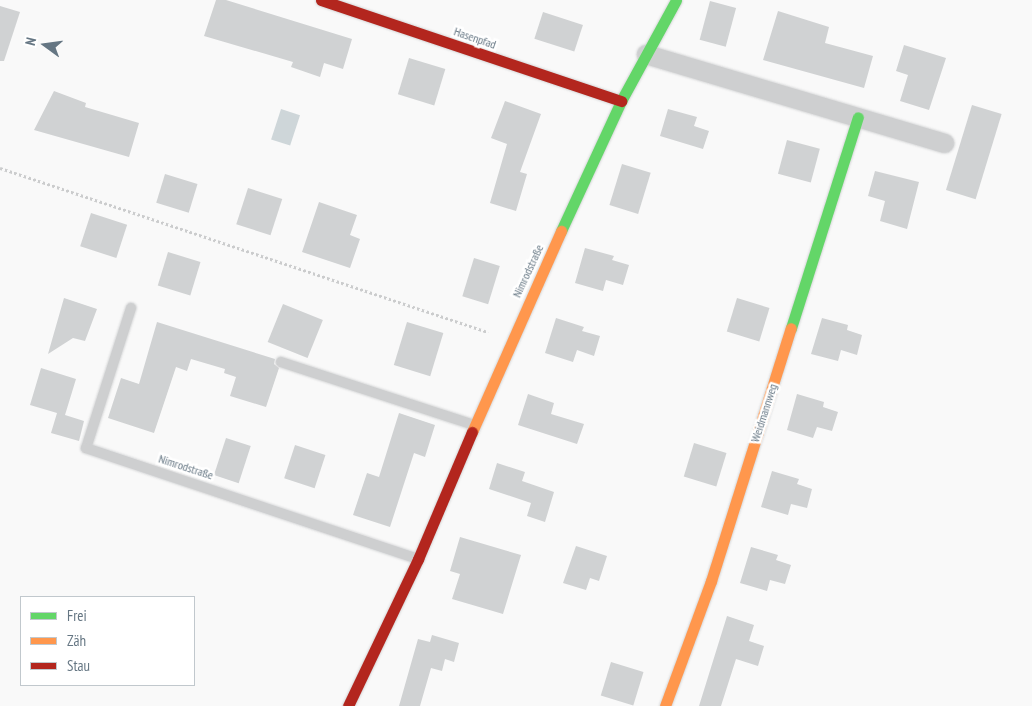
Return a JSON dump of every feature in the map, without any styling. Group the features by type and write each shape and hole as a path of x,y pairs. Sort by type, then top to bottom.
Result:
{"street":[{"name":"Hasenpfad","path":"321,0 621,101"},
{"name":"Nimrodstraße","path":"348,706 418,559 511,340 621,101 676,0"},
{"path":"646,54 944,143"},
{"name":"Weidmannweg","path":"665,706 711,581 858,117"}],"lane":[{"name":"Nimrodstraße","path":"131,308 86,448 418,559"},
{"path":"281,362 475,426"}],"path":[{"path":"0,168 511,340"}],"shaded area":[{"path":"281,109 300,115 290,146 271,139"}],"building":[{"path":"216,0 226,0 352,39 343,69 324,63 320,77 291,67 293,62 204,36"},
{"path":"710,1 736,8 726,47 700,40"},
{"path":"0,6 20,12 4,61 0,61"},
{"path":"778,11 829,27 825,43 873,56 864,88 763,60"},
{"path":"543,12 583,25 574,52 534,39"},
{"path":"904,45 946,58 929,110 900,101 908,75 896,71"},
{"path":"409,58 445,69 434,105 398,94"},
{"path":"54,91 86,103 85,107 139,123 129,157 34,130"},
{"path":"505,101 541,114 520,172 527,174 516,211 490,203 507,144 491,138"},
{"path":"972,105 1002,114 976,199 946,190"},
{"path":"668,109 697,117 694,126 709,131 703,149 660,136"},
{"path":"787,140 820,149 811,183 778,174"},
{"path":"622,164 651,173 638,214 609,205"},
{"path":"875,171 919,182 907,229 880,221 885,201 868,196"},
{"path":"165,174 198,184 189,213 156,203"},
{"path":"248,188 282,199 270,235 236,224"},
{"path":"319,202 357,215 350,235 360,239 350,268 302,252"},
{"path":"91,213 127,225 116,258 80,246"},
{"path":"585,248 614,256 612,260 629,265 623,285 606,280 603,291 575,283"},
{"path":"168,252 201,262 190,295 158,285"},
{"path":"474,258 500,266 488,304 462,296"},
{"path":"64,298 97,309 85,341 73,338 48,354"},
{"path":"737,298 770,308 759,341 727,331"},
{"path":"283,304 323,320 308,358 268,342"},
{"path":"556,318 584,327 582,331 600,336 594,356 577,350 573,362 545,353"},
{"path":"822,318 848,325 847,330 862,335 857,355 841,350 838,361 811,354"},
{"path":"157,322 275,359 274,364 279,368 266,407 230,396 236,377 224,373 225,369 191,359 187,371 176,367 154,433 108,418 121,378 139,384"},
{"path":"407,322 443,333 430,376 394,365"},
{"path":"41,368 76,379 65,415 84,421 79,441 51,433 57,413 30,405"},
{"path":"528,394 554,403 551,414 584,424 577,444 518,425"},
{"path":"797,394 824,402 823,407 838,412 832,431 817,427 813,438 787,430"},
{"path":"399,413 435,425 425,457 414,453 390,527 353,515 367,473 379,477"},
{"path":"226,438 251,446 239,483 214,475"},
{"path":"694,443 727,453 716,486 684,476"},
{"path":"295,445 325,455 315,488 284,478"},
{"path":"497,463 525,472 522,481 554,492 545,522 527,516 531,503 489,489"},
{"path":"772,471 799,479 797,484 812,489 807,508 791,504 788,515 761,507"},
{"path":"460,537 521,555 503,614 452,599 460,574 450,571"},
{"path":"576,546 607,556 599,581 590,578 586,590 563,583"},
{"path":"751,547 778,555 776,560 791,565 785,584 770,580 767,591 740,583"},
{"path":"727,616 754,625 749,641 764,646 758,666 736,659 721,706 699,706"},
{"path":"432,635 459,643 454,662 445,659 442,671 431,668 420,706 399,706 418,639 430,642"},
{"path":"611,662 644,672 633,705 601,695"}],"traffic: fast":[{"path":"561,231 621,101 676,0"},
{"path":"791,328 858,117"}],"traffic: slow":[{"path":"472,432 561,231"},
{"path":"665,706 711,581 791,328"}],"traffic: jam":[{"path":"321,0 621,101"},
{"path":"348,706 418,559 472,432"}]}
